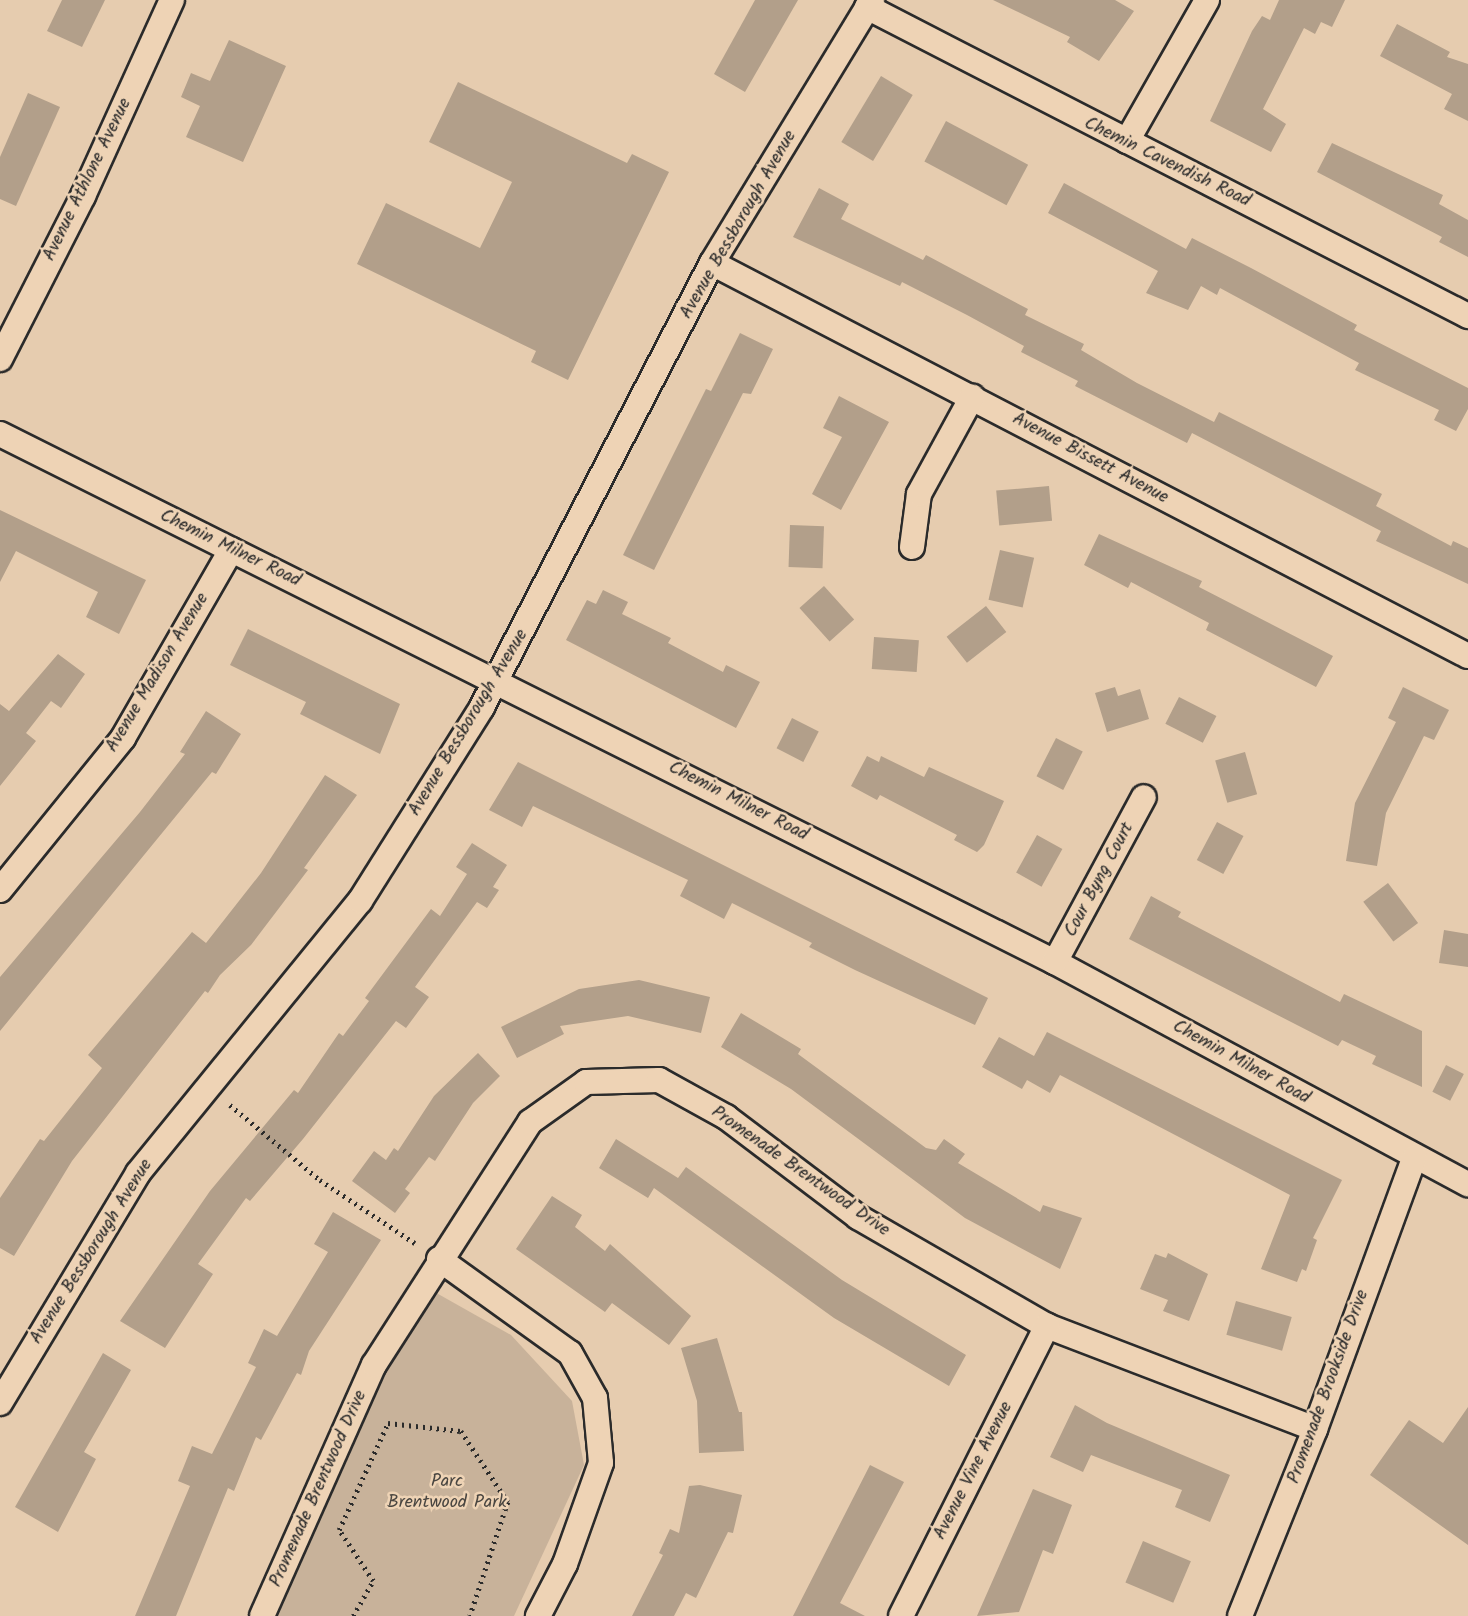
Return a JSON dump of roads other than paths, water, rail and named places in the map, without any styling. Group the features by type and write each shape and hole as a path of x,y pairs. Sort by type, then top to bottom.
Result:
{"street":[{"name":"Avenue Athlone Avenue","path":"0,359 83,196 172,0"},
{"path":"1127,141 1207,0"},
{"name":"Chemin Cavendish Road","path":"869,4 1127,141 1468,316"},
{"name":"Avenue Bessborough Avenue","path":"0,1403 138,1172 360,901 498,681 712,263 869,4"},
{"name":"Avenue Bissett Avenue","path":"712,263 1468,656"},
{"path":"912,547 919,494 972,397"},
{"name":"Chemin Milner Road","path":"0,434 1055,962 1414,1158 1468,1184"},
{"name":"Avenue Madison Avenue","path":"0,890 123,738 231,550"},
{"name":"Cour Byng Court","path":"1055,962 1144,797"},
{"name":"Promenade Brentwood Drive","path":"262,1616 374,1365 439,1259 530,1122 586,1082 659,1080 726,1117 858,1217 1047,1326 1315,1429"},
{"name":"Promenade Brookside Drive","path":"1240,1616 1315,1429 1414,1158"},
{"path":"439,1259 570,1353 595,1398 601,1463 565,1564 538,1616"},
{"name":"Avenue Vine Avenue","path":"901,1616 1047,1326"}],"park label":[{"name":"Parc Brentwood Park","path":"447,1493"}]}
